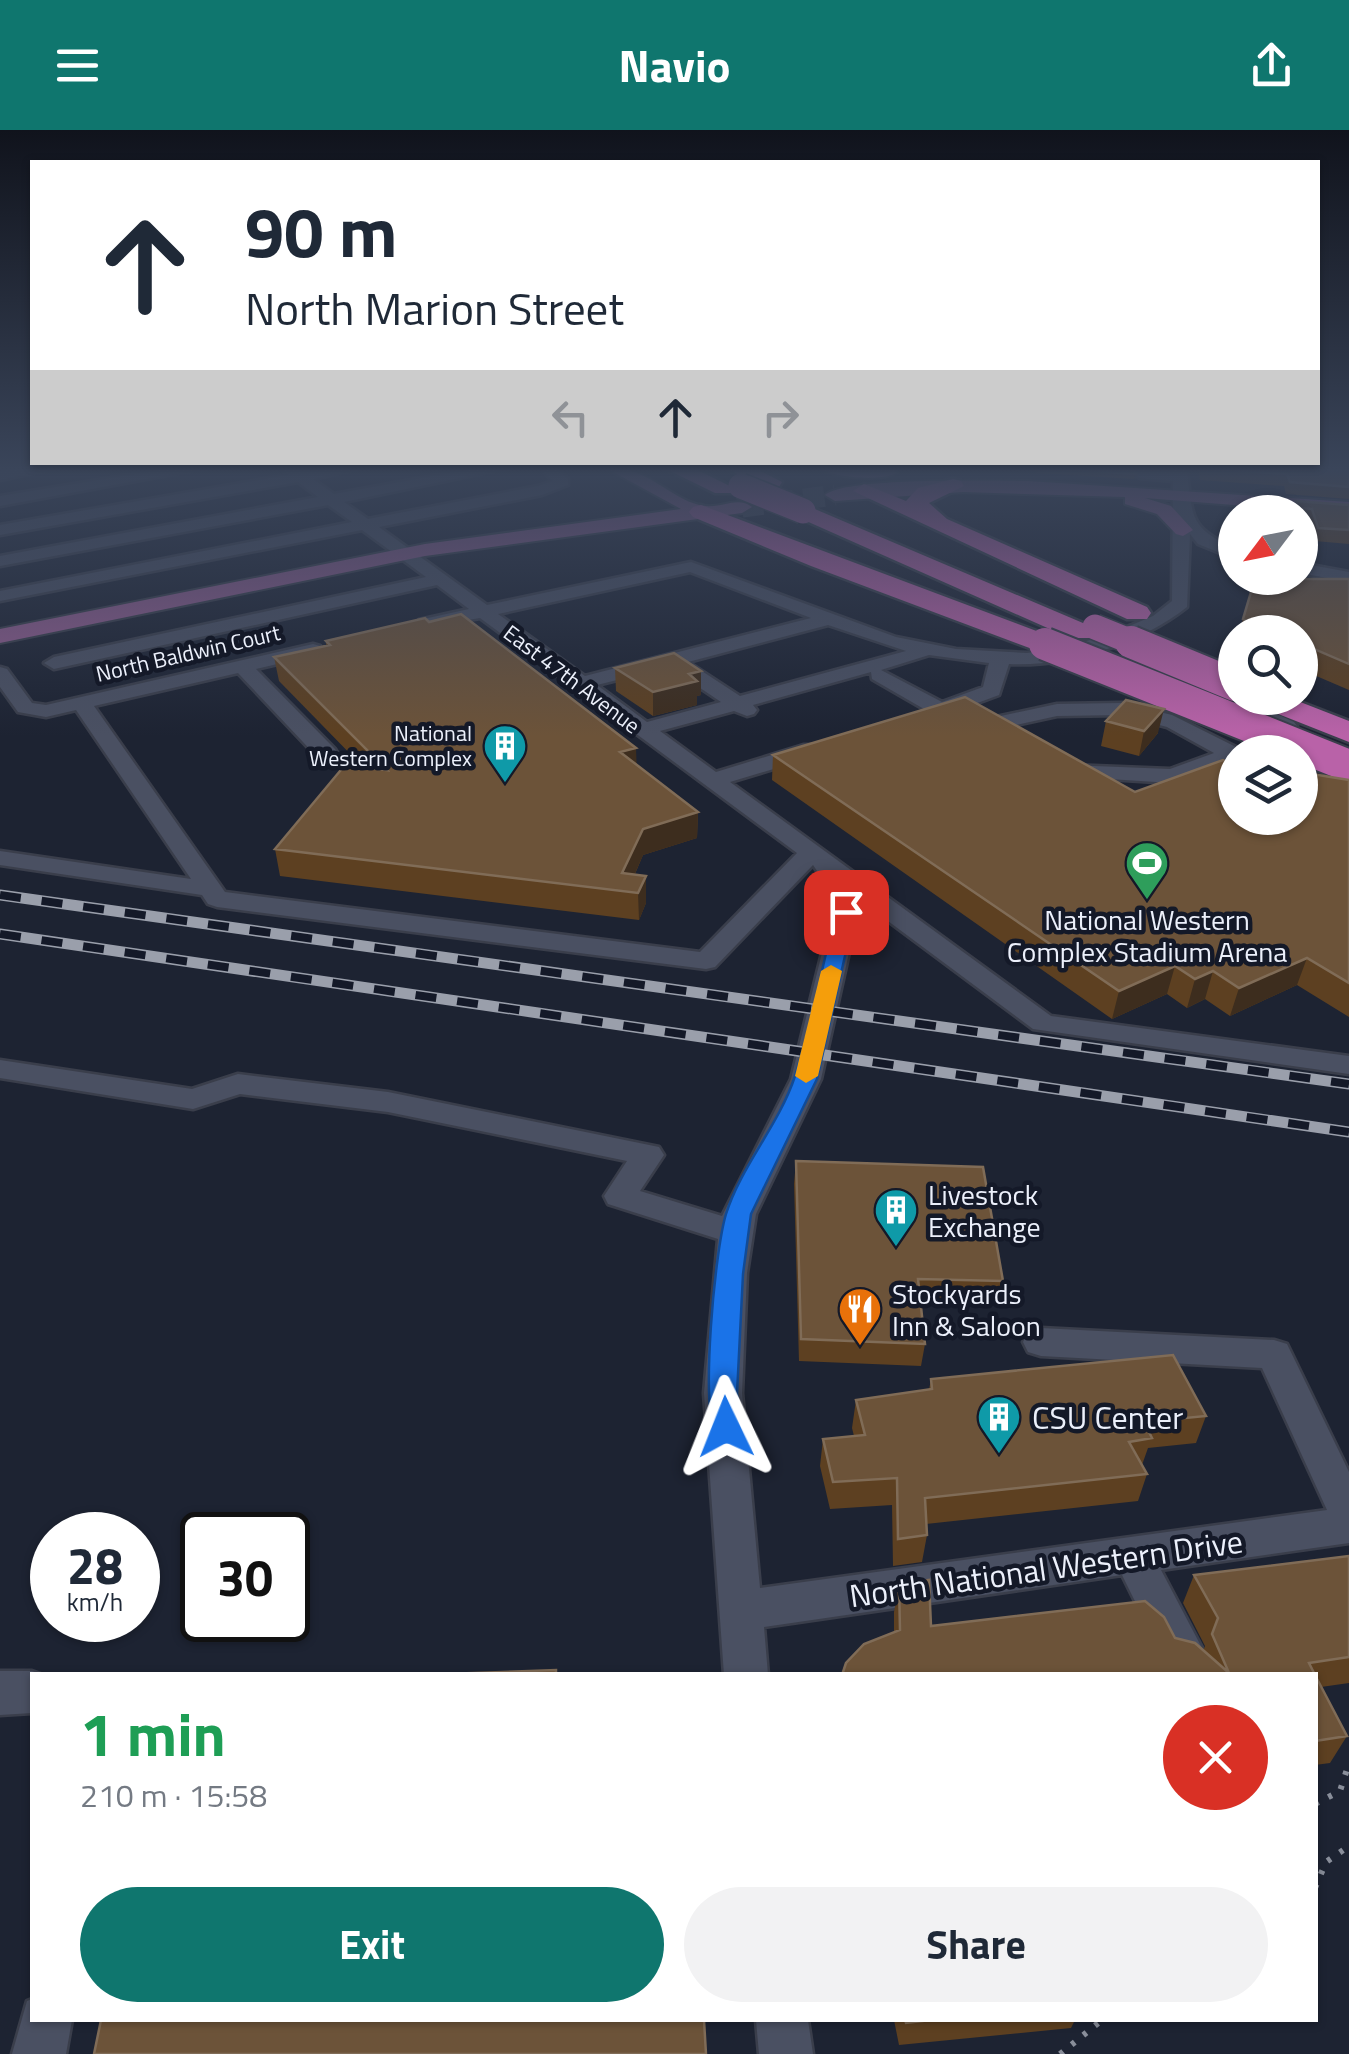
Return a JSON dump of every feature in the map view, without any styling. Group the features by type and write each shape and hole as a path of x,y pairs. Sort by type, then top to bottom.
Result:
{"highway":[{"path":"815,557 1218,670"},
{"path":"933,557 1349,766"},
{"path":"933,557 1083,634 1349,754"},
{"path":"1012,557 1218,648"},
{"path":"1083,634 1218,679"},
{"path":"1318,693 1349,706"},
{"path":"1318,709 1349,722"},
{"path":"1306,715 1349,732"}],"main road":[{"path":"0,636 389,557"}],"street":[{"path":"0,596 198,557"},
{"name":"East 47th Avenue","path":"407,557 1043,1023 1349,1064"},
{"path":"408,628 660,571 696,568 825,620 927,650 1000,659 1049,657 1083,634 1144,627 1177,609 1184,594 1183,558 1218,561"},
{"path":"1318,571 1349,577"},
{"path":"54,664 438,580"},
{"path":"579,684 825,620"},
{"path":"1083,634 1118,655 1349,766"},
{"name":"North Baldwin Court","path":"0,673 24,708 46,711 334,645"},
{"path":"641,730 743,708 927,650"},
{"path":"905,722 992,690 1000,659"},
{"path":"672,660 743,708"},
{"path":"242,666 327,754"},
{"path":"878,675 993,724 1038,711 1081,706 1124,710 1165,719 1218,747"},
{"path":"81,704 218,899 706,961 810,854 836,879 846,912 806,1079 739,1214 730,1274 723,1394 746,1672"},
{"path":"710,781 831,744"},
{"path":"1077,770 1172,776 1218,760"},
{"path":"0,858 210,889"},
{"path":"0,1069 193,1099 238,1084 388,1102 648,1155 620,1196 698,1224 736,1230"},
{"path":"1041,1342 1274,1354 1349,1514"},
{"name":"North National Western Drive","path":"743,1610 1349,1525"},
{"path":"1134,1554 1152,1598 1180,1648"},
{"path":"0,1693 30,1692"},
{"path":"38,2054 46,2022"},
{"path":"782,2022 786,2054"}],"path":[{"path":"1318,1803 1340,1792 1349,1763"},
{"path":"1318,1881 1326,1862 1349,1846"},
{"path":"1060,2054 1100,2022"}],"building":[{"path":"1318,579 1349,579 1349,664 1318,651 1318,615 1244,615 1250,595 1318,595"},
{"name":"National Western Complex","path":"461,614 636,748 620,752 698,812 643,829 622,873 646,876 638,893 275,849 345,765 387,770 274,657 425,618 429,622"},
{"path":"674,653 701,671 689,674 697,681 653,692 615,668"},
{"name":"National Western Complex Stadium Arena","path":"965,697 1135,792 1218,762 1218,835 1318,835 1318,775 1349,780 1349,983 1307,958 1239,988 1213,971 1195,979 1175,966 1119,991 773,755"},
{"path":"1126,700 1164,709 1144,731 1106,721"},
{"path":"796,1161 983,1167 1003,1281 918,1279 925,1344 801,1339"},
{"name":"CSU Center","path":"1173,1355 1206,1416 1144,1422 1152,1438 1129,1442 1147,1474 925,1498 927,1535 898,1539 897,1478 833,1482 823,1439 865,1435 856,1400 932,1389 931,1379"},
{"path":"1349,1556 1349,1657 1309,1663 1314,1672 1229,1672 1212,1634 1218,1618 1194,1575"},
{"path":"929,1580 931,1626 1145,1601 1164,1617 1175,1638 1195,1643 1228,1672 843,1672 864,1644 900,1630 899,1584"},
{"path":"1318,1681 1347,1736 1318,1741"},
{"path":"101,2022 704,2022 706,2054 94,2054"}],"railway":[{"path":"0,895 1349,1084"},
{"path":"0,934 1349,1132"}],"slow traffic":[{"path":"806,1076 831,971"}],"place":[{"name":"National Western Complex","path":"505,784"},
{"name":"National Western Complex Stadium Arena","path":"1147,901"},
{"name":"Livestock Exchange","path":"896,1248"},
{"name":"Stockyards Inn & Saloon","path":"860,1347"},
{"name":"CSU Center","path":"999,1455"}],"route":[{"path":"726,1427 723,1394 730,1274 739,1214 806,1079 846,912"}]}
